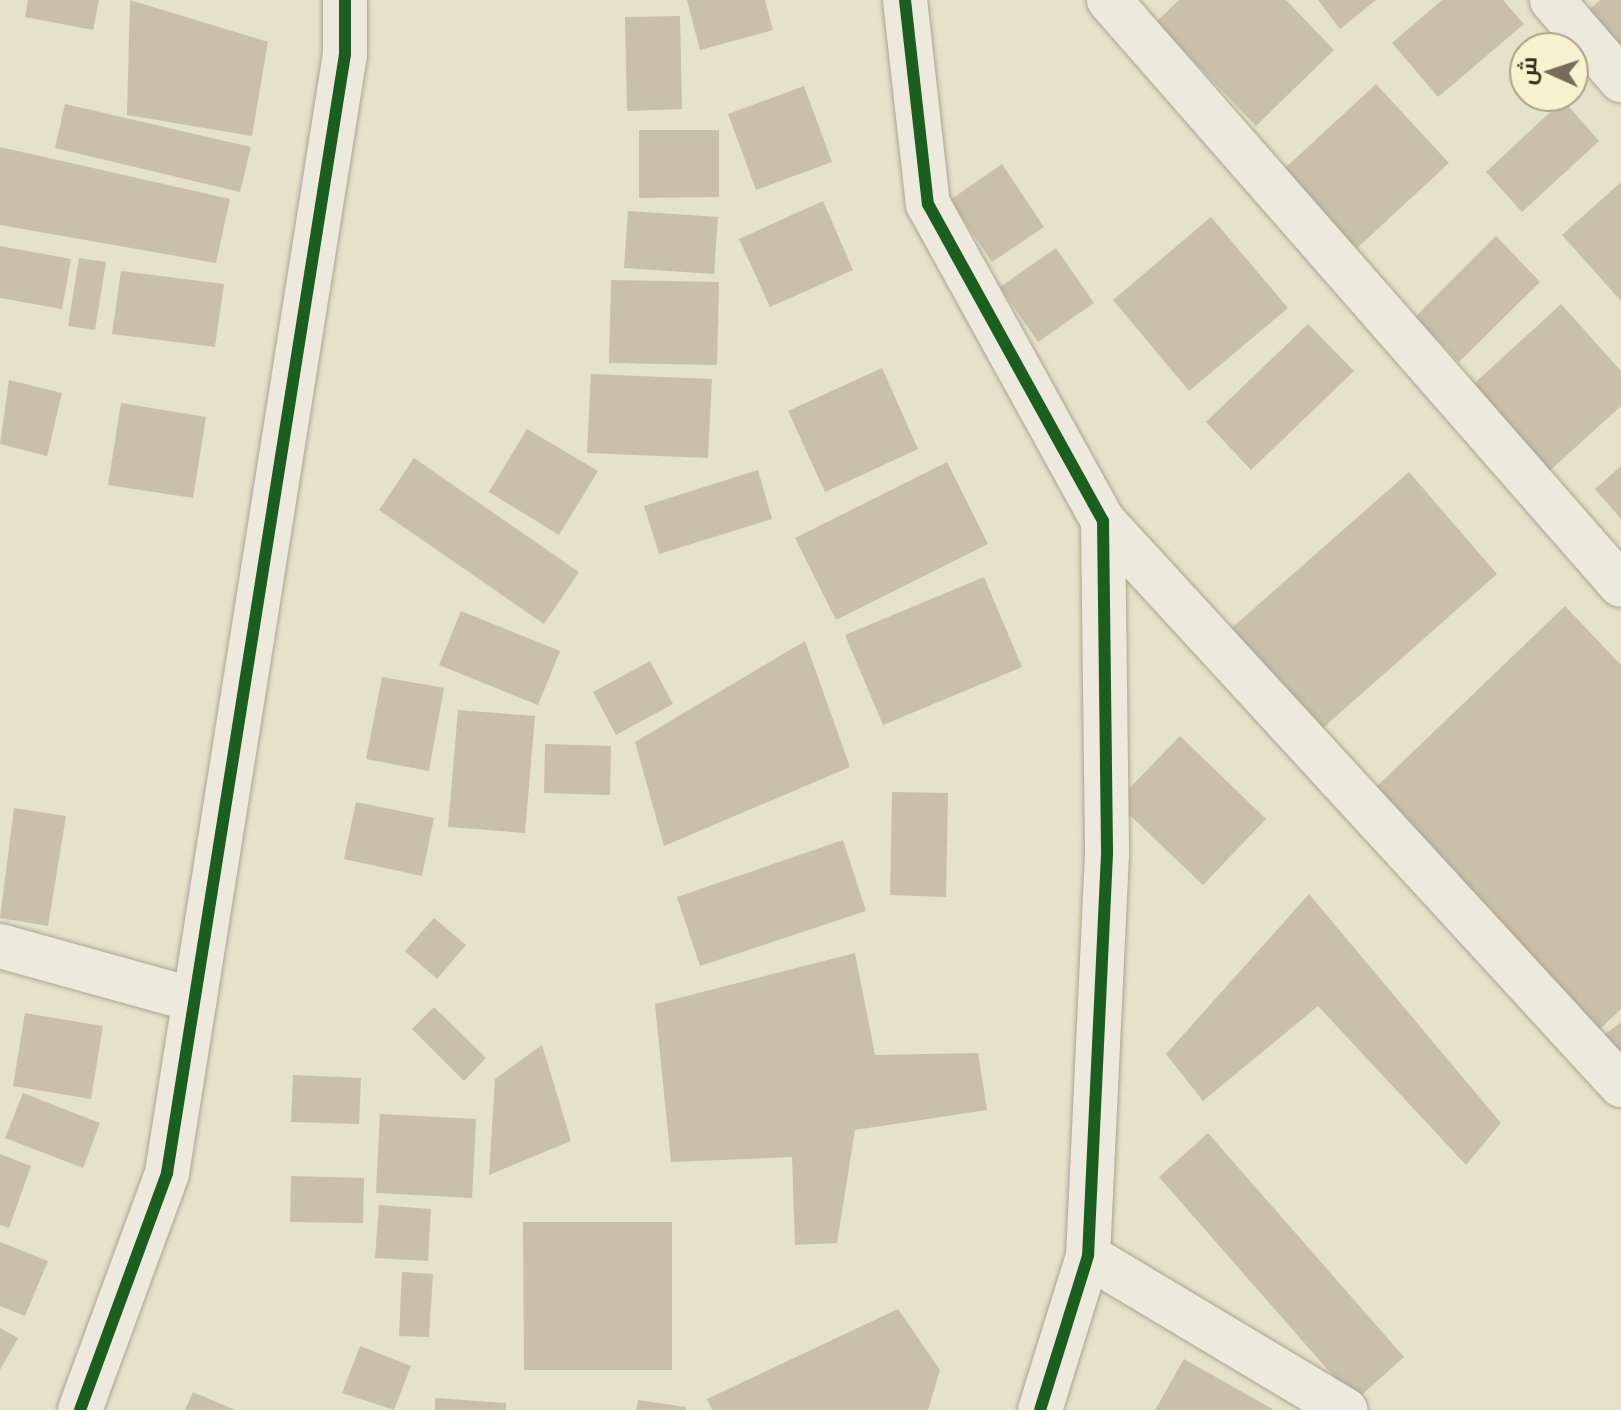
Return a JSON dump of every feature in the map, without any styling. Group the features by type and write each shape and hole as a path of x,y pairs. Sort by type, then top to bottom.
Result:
{"street":[{"path":"80,1410 167,1173 342,69 345,0"},
{"path":"905,0 928,204 1103,521 1621,1085"},
{"path":"1109,0 1621,585"},
{"path":"1552,0 1621,80"},
{"path":"1040,1410 1088,1256 1107,854 1103,521"},
{"path":"0,946 195,1000"},
{"path":"1088,1256 1345,1410"}],"building":[{"path":"28,0 99,0 93,30 25,17"},
{"path":"130,0 268,42 252,136 127,115"},
{"path":"687,0 765,0 773,30 700,50"},
{"path":"1179,0 1286,0 1334,50 1256,126 1156,22"},
{"path":"1318,0 1376,0 1340,29"},
{"path":"1442,0 1503,0 1524,24 1515,32 1509,32 1509,37 1438,97 1392,43"},
{"path":"1600,0 1621,0 1621,57 1584,14"},
{"path":"680,16 682,109 627,111 625,17"},
{"path":"1376,84 1449,163 1355,250 1282,171"},
{"path":"804,86 832,162 756,190 728,114"},
{"path":"65,104 251,147 240,192 55,148"},
{"path":"1550,112 1574,112 1599,141 1522,212 1486,172"},
{"path":"639,130 719,130 719,197 639,198"},
{"path":"0,147 230,199 216,263 0,225"},
{"path":"1002,164 1044,227 992,262 950,200"},
{"path":"1621,182 1621,301 1562,235"},
{"path":"823,201 853,270 770,307 739,239"},
{"path":"628,211 718,217 714,274 624,268"},
{"path":"1211,217 1288,308 1189,391 1113,300"},
{"path":"1496,236 1540,282 1459,362 1415,317"},
{"path":"0,246 71,259 62,309 0,298"},
{"path":"1056,248 1094,303 1038,342 1000,287"},
{"path":"79,258 106,262 95,330 68,326"},
{"path":"121,271 224,284 215,347 112,334"},
{"path":"611,280 719,282 717,365 609,363"},
{"path":"1561,304 1621,371 1621,406 1543,477 1466,391"},
{"path":"1308,324 1354,371 1251,470 1206,422"},
{"path":"882,368 918,449 825,492 788,411"},
{"path":"591,374 712,379 708,458 587,453"},
{"path":"9,380 62,393 47,456 0,444"},
{"path":"121,403 206,417 193,498 108,485"},
{"path":"527,429 598,471 559,535 489,492"},
{"path":"414,458 579,572 544,624 379,510"},
{"path":"947,462 988,544 836,620 795,538"},
{"path":"1621,466 1621,519 1595,489"},
{"path":"758,470 772,519 659,554 644,506"},
{"path":"1409,472 1497,574 1315,735 1226,633"},
{"path":"984,577 1022,667 883,725 845,635"},
{"path":"1565,606 1621,665 1621,1009 1598,1031 1371,792"},
{"path":"461,611 560,651 538,705 439,665"},
{"path":"805,641 850,767 664,846 635,742"},
{"path":"650,661 673,704 616,735 593,692"},
{"path":"382,677 444,688 429,771 366,759"},
{"path":"458,710 535,716 525,833 448,827"},
{"path":"1180,736 1266,819 1203,885 1116,802"},
{"path":"545,744 611,746 610,795 544,793"},
{"path":"892,792 948,793 946,897 890,895"},
{"path":"356,802 434,818 422,876 344,859"},
{"path":"14,808 66,816 48,926 0,918"},
{"path":"843,840 866,911 700,966 677,897"},
{"path":"1309,894 1501,1123 1466,1165 1318,1006 1203,1101 1166,1054"},
{"path":"434,918 466,945 437,979 405,951"},
{"path":"855,953 875,1055 978,1053 987,1110 855,1130 837,1243 795,1245 792,1157 671,1162 655,1004"},
{"path":"434,1007 486,1058 464,1081 412,1029"},
{"path":"25,1013 103,1026 91,1099 13,1086"},
{"path":"1621,1022 1621,1067 1599,1039"},
{"path":"542,1045 571,1141 489,1175 495,1079"},
{"path":"293,1075 361,1078 359,1124 291,1122"},
{"path":"23,1093 100,1123 83,1168 5,1138"},
{"path":"380,1114 476,1119 472,1198 376,1193"},
{"path":"1208,1133 1404,1357 1355,1401 1159,1177"},
{"path":"0,1154 31,1166 9,1228 0,1225"},
{"path":"291,1176 364,1178 363,1223 290,1222"},
{"path":"379,1205 431,1209 428,1261 375,1258"},
{"path":"523,1222 672,1222 672,1370 524,1370"},
{"path":"0,1242 48,1261 25,1316 0,1306"},
{"path":"402,1272 433,1274 429,1337 399,1336"},
{"path":"898,1309 940,1370 928,1410 712,1410 707,1399"},
{"path":"0,1328 18,1338 0,1370"},
{"path":"360,1346 411,1366 394,1410 342,1393"},
{"path":"1184,1359 1274,1410 1155,1410"},
{"path":"193,1392 235,1410 185,1410"},
{"path":"435,1398 506,1403 506,1410 435,1410"},
{"path":"638,1400 686,1407 686,1410 636,1410"}],"cycle path":[{"path":"80,1410 167,1173 345,54 345,0"},
{"path":"905,0 928,204 1103,521 1107,854 1088,1256 1040,1410"}]}
